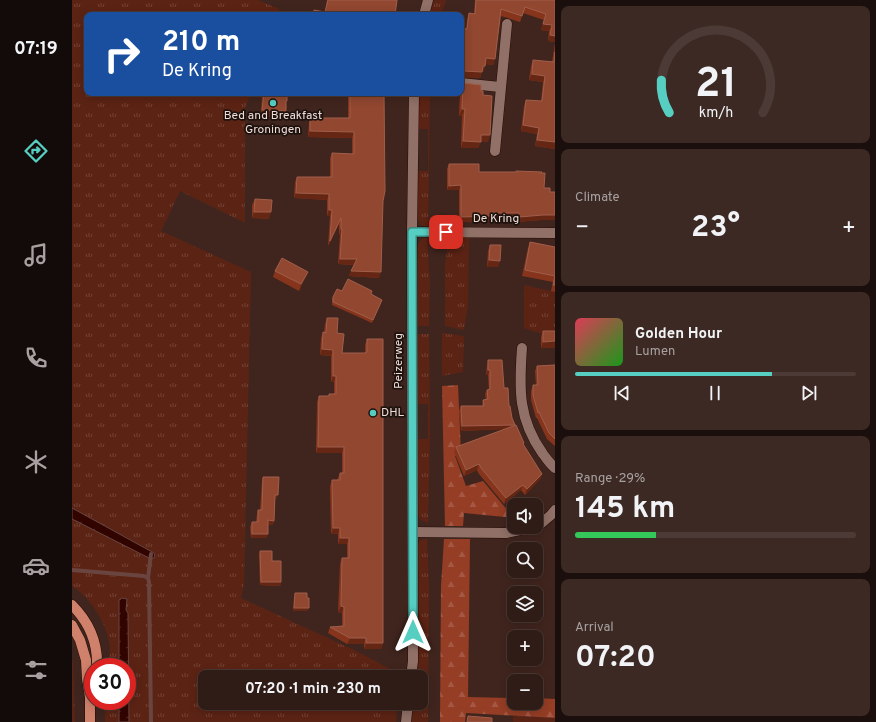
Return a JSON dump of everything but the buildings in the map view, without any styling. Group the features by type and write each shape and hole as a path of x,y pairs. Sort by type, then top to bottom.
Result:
{"main road":[{"path":"72,605 86,622 92,633 96,645 97,658"},
{"path":"72,625 84,650 85,658"},
{"path":"90,722 91,710"}],"street":[{"path":"425,12 428,0"},
{"path":"495,151 507,24"},
{"path":"464,83 500,87"},
{"name":"Peizerweg","path":"412,670 412,232 414,96"},
{"name":"De Kring","path":"412,232 555,233"},
{"path":"522,348 520,377 522,403 528,428 537,445 555,468"},
{"path":"413,532 506,534 538,526 555,510"},
{"path":"406,722 407,710"}],"green space":[{"path":"72,0 258,0 279,9 281,12 84,12 84,96 250,96 245,108 245,223 180,191 161,231 251,272 244,584 241,598 356,651 392,670 198,670 198,710 316,710 316,722 105,722 105,710 136,710 136,658 109,658 109,639 102,621 86,598 72,586 72,519 151,559 154,553 72,508"},
{"path":"434,0 446,0 442,12 430,12"},
{"path":"419,96 430,96 428,227 421,225 418,218 418,171 428,171 428,129 418,129"},
{"path":"424,238 427,238 430,285 429,326 417,326 417,246"},
{"path":"449,238 469,238 468,305 464,330 445,326 445,264"},
{"path":"524,285 555,292 555,334 542,334 524,328"},
{"path":"442,333 464,336 463,372 442,376"},
{"path":"417,334 429,334 430,429 428,523 421,520 417,513 417,439 428,439 428,404 417,404"},
{"path":"458,385 461,453 455,456 466,486 483,481 507,510 507,517 464,513 463,526 445,526 442,386"},
{"path":"427,539 429,586 428,722 410,722 411,710 428,710 428,670 415,670 417,546 420,540"},
{"path":"444,539 470,539 468,697 507,698 507,710 543,710 543,698 555,699 555,718 466,713 465,722 440,722 441,586"},
{"path":"72,659 73,663 75,722 72,722"},
{"path":"316,710 366,710 366,722 316,722"},
{"path":"366,710 397,710 396,722 366,722"},
{"path":"513,716 555,718 555,722 513,722"}],"water":[{"path":"72,508 154,553 155,557 151,559 72,519"},
{"path":"122,598 127,599 126,610 128,613 128,658 119,658 119,600"},
{"path":"119,710 129,710 129,722 119,722"}],"waterway":[{"path":"148,578 151,554"},
{"path":"72,570 144,576 148,578 151,722"}],"place":[{"name":"Bed and Breakfast Groningen","path":"273,103"},
{"name":"DHL","path":"373,413"}],"route":[{"path":"413,632 412,232 446,232"}]}
